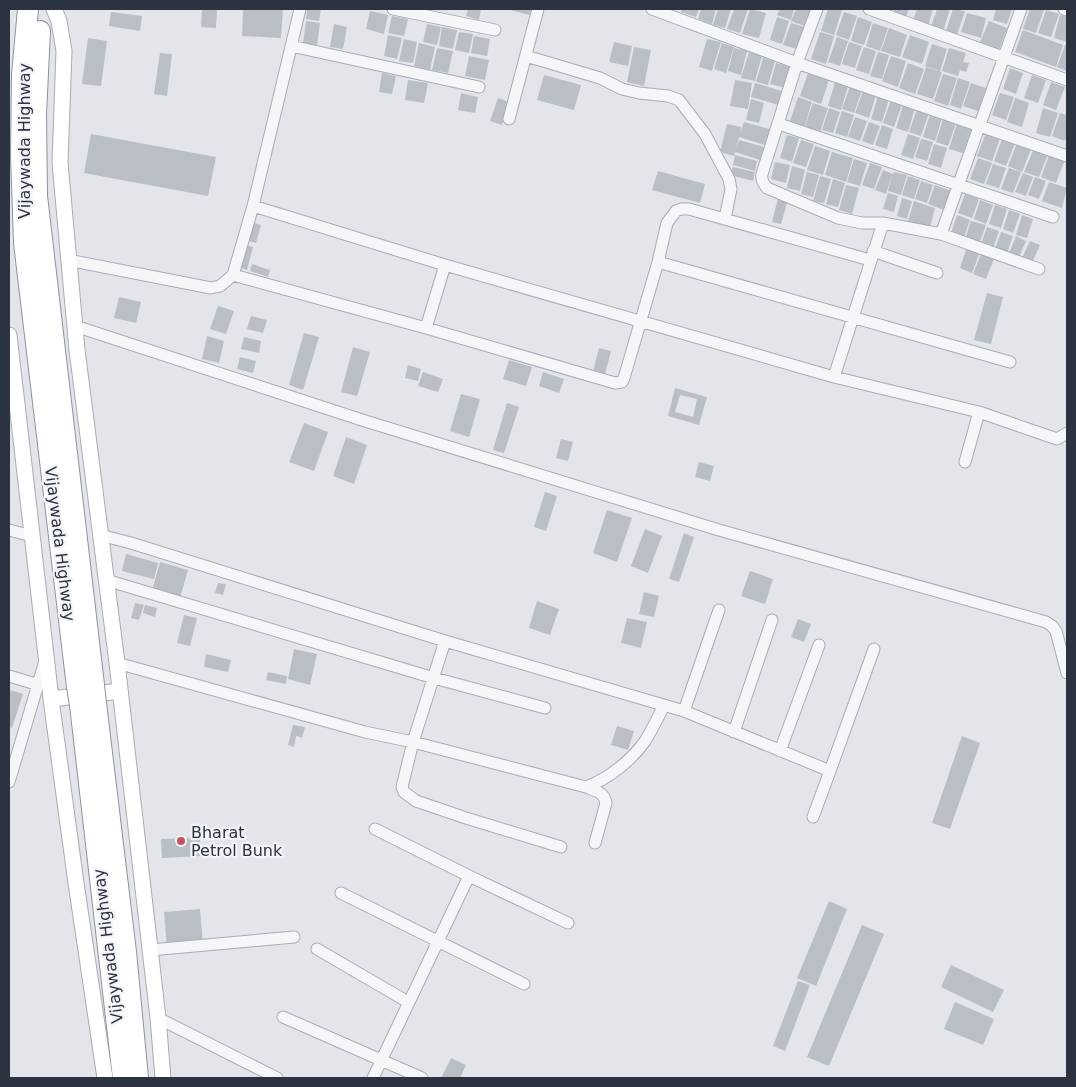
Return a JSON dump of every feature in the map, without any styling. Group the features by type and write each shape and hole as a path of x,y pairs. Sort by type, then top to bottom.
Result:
{"highway":[{"name":"Vijaywada Highway","path":"28,9 22,75 21,155 24,244 87,695 126,952 138,1078"},
{"name":"Vijaywada Highway","path":"42,9 36,114 38,196 123,1078"}],"street":[{"path":"54,9 59,21 64,51 60,163 74,326 117,663 158,1018 163,1078"},
{"path":"68,260 211,288 220,286 233,275 253,206 300,9"},
{"path":"393,9 495,30"},
{"path":"509,119 538,9"},
{"path":"652,9 797,63 1067,156"},
{"path":"817,9 797,63 762,174 761,179 767,188 838,218 862,223 883,223 941,234 1039,269"},
{"path":"869,9 1067,80"},
{"path":"941,234 1021,9"},
{"path":"290,46 479,86"},
{"path":"526,56 600,78 622,89 668,96 680,100 705,134 729,179 731,189 725,219"},
{"path":"779,124 1053,217"},
{"path":"253,206 445,265 834,377 979,412 1057,439 1067,433"},
{"path":"233,275 426,328 609,383 615,383 622,382 624,378 658,262 667,224 676,212 681,209 690,209 937,273"},
{"path":"834,377 883,223"},
{"path":"658,262 1010,362"},
{"path":"426,328 445,265"},
{"path":"74,326 362,420 719,530 1046,622 1056,631 1067,673"},
{"path":"9,335 51,699 105,1078"},
{"path":"965,462 979,412"},
{"path":"9,530 32,536"},
{"path":"100,535 150,548 445,641 684,712 830,770"},
{"path":"106,580 434,678 545,708"},
{"path":"684,712 719,610"},
{"path":"734,732 772,620"},
{"path":"445,641 402,786 404,792 408,797 416,801 561,847"},
{"path":"780,751 819,644"},
{"path":"813,817 874,649"},
{"path":"9,782 46,656"},
{"path":"117,663 365,732 414,742 586,787 602,793 606,803 595,843"},
{"path":"9,676 39,685"},
{"path":"51,699 120,691"},
{"path":"586,787 604,778 628,759 645,741 664,706"},
{"path":"375,829 568,923"},
{"path":"373,1078 469,876"},
{"path":"341,893 524,984"},
{"path":"150,950 294,937"},
{"path":"317,949 408,1002"},
{"path":"158,1018 277,1078"},
{"path":"283,1018 422,1078"}],"building":[{"path":"202,9 217,9 216,28 201,27"},
{"path":"243,9 283,9 281,38 242,36"},
{"path":"307,9 321,9 319,21 306,19"},
{"path":"468,9 481,9 479,20 466,16"},
{"path":"506,9 531,9 530,15"},
{"path":"682,9 699,9 696,17 681,12"},
{"path":"701,9 716,9 712,24 698,19"},
{"path":"718,9 731,9 725,28 713,25"},
{"path":"734,9 748,9 740,33 727,29"},
{"path":"750,9 766,13 759,38 742,34"},
{"path":"780,9 794,9 791,20 777,15"},
{"path":"796,9 814,9 807,27 791,21"},
{"path":"828,9 842,10 834,35 821,31"},
{"path":"895,9 909,9 906,17 893,13"},
{"path":"917,9 933,9 928,26 913,21"},
{"path":"937,9 950,9 943,31 931,27"},
{"path":"953,9 965,11 957,35 946,31"},
{"path":"996,9 1012,9 1007,24 993,20"},
{"path":"1030,9 1044,10 1036,33 1023,29"},
{"path":"1046,10 1059,14 1051,37 1038,33"},
{"path":"370,11 388,15 384,34 366,29"},
{"path":"111,12 142,16 140,31 109,26"},
{"path":"844,12 857,16 849,40 836,35"},
{"path":"967,13 986,18 981,38 961,32"},
{"path":"1060,15 1067,17 1067,42 1054,38"},
{"path":"392,16 408,19 404,36 388,33"},
{"path":"777,17 789,21 782,44 770,40"},
{"path":"858,17 872,22 864,45 851,41"},
{"path":"306,21 320,23 317,45 303,43"},
{"path":"989,21 1007,28 999,50 980,42"},
{"path":"791,23 805,27 797,49 783,45"},
{"path":"873,23 888,28 880,51 866,46"},
{"path":"334,24 347,27 343,49 330,47"},
{"path":"427,24 441,27 437,45 423,42"},
{"path":"442,27 457,30 453,49 439,46"},
{"path":"889,28 907,35 900,57 881,51"},
{"path":"1023,30 1063,45 1056,67 1015,52"},
{"path":"459,32 473,34 469,53 455,50"},
{"path":"820,32 834,36 826,64 811,59"},
{"path":"388,35 402,38 397,59 384,56"},
{"path":"910,35 929,42 922,64 902,57"},
{"path":"474,36 490,39 487,56 471,53"},
{"path":"837,37 848,41 840,66 828,62"},
{"path":"88,38 107,41 101,86 82,84"},
{"path":"404,39 417,42 413,63 399,61"},
{"path":"707,39 721,42 712,71 699,67"},
{"path":"614,42 632,46 628,66 609,62"},
{"path":"849,42 862,46 855,68 842,64"},
{"path":"419,43 435,47 430,70 414,66"},
{"path":"722,43 734,47 726,73 714,69"},
{"path":"932,44 947,49 940,71 925,66"},
{"path":"1065,45 1067,45 1067,71 1057,67"},
{"path":"634,47 651,50 644,86 627,82"},
{"path":"864,47 876,51 869,74 856,70"},
{"path":"437,48 453,51 448,73 432,70"},
{"path":"734,48 747,51 741,75 728,71"},
{"path":"949,48 966,53 963,62 969,63 966,72 960,70 958,76 942,71"},
{"path":"749,52 762,55 755,81 741,78"},
{"path":"878,52 889,55 882,79 870,76"},
{"path":"160,53 172,54 167,96 154,94"},
{"path":"469,56 489,60 485,80 465,76"},
{"path":"891,56 906,61 898,87 882,81"},
{"path":"763,58 775,61 768,85 756,82"},
{"path":"776,63 791,67 785,88 770,84"},
{"path":"908,63 924,69 915,94 899,88"},
{"path":"926,67 942,72 933,99 917,94"},
{"path":"1010,68 1023,73 1016,94 1003,89"},
{"path":"382,73 396,76 392,94 379,92"},
{"path":"808,73 829,80 821,104 800,96"},
{"path":"943,74 957,78 948,106 934,101"},
{"path":"544,75 581,85 574,110 537,100"},
{"path":"1032,75 1046,80 1038,103 1024,98"},
{"path":"958,78 970,82 961,109 950,105"},
{"path":"408,80 428,83 424,103 405,100"},
{"path":"735,80 752,83 748,109 730,106"},
{"path":"835,82 848,86 841,110 828,106"},
{"path":"1051,82 1065,87 1056,110 1043,105"},
{"path":"755,83 785,92 782,106 751,97"},
{"path":"971,83 986,88 978,111 963,106"},
{"path":"850,86 862,90 854,113 842,109"},
{"path":"863,91 876,95 869,118 855,113"},
{"path":"461,93 478,97 475,113 458,110"},
{"path":"1000,93 1014,97 1006,120 992,115"},
{"path":"878,96 889,99 882,122 871,119"},
{"path":"798,97 812,102 804,128 789,124"},
{"path":"498,98 509,102 502,125 490,121"},
{"path":"1015,98 1029,103 1022,127 1007,122"},
{"path":"751,99 764,103 759,123 746,120"},
{"path":"891,100 902,104 894,127 883,123"},
{"path":"813,103 828,108 820,132 805,126"},
{"path":"903,105 915,108 908,132 896,128"},
{"path":"829,108 840,112 833,133 822,130"},
{"path":"1043,108 1058,113 1050,137 1036,133"},
{"path":"917,109 929,113 921,136 909,132"},
{"path":"842,111 854,115 847,137 835,133"},
{"path":"1060,113 1067,115 1065,141 1052,136"},
{"path":"930,114 942,118 935,141 923,137"},
{"path":"855,117 867,121 860,141 848,137"},
{"path":"943,119 956,123 948,146 936,142"},
{"path":"744,122 773,130 768,146 739,137 734,156 720,152 727,124 741,127 740,133"},
{"path":"869,122 880,126 873,145 862,141"},
{"path":"957,123 972,128 963,153 949,149"},
{"path":"882,125 893,129 887,149 875,145"},
{"path":"986,133 1000,138 992,161 977,156"},
{"path":"91,134 216,157 208,196 84,173"},
{"path":"908,134 920,138 913,159 901,155"},
{"path":"787,135 799,138 792,162 780,158"},
{"path":"921,139 933,142 927,161 915,157"},
{"path":"1002,139 1015,143 1006,166 994,161"},
{"path":"739,140 764,147 760,160 735,152"},
{"path":"801,140 814,144 806,167 793,163"},
{"path":"1017,143 1031,149 1022,172 1008,166"},
{"path":"934,144 947,148 941,168 928,164"},
{"path":"815,146 830,151 823,175 807,170"},
{"path":"1034,148 1048,154 1039,177 1024,172"},
{"path":"832,152 853,158 846,182 825,175"},
{"path":"1050,153 1065,159 1056,183 1041,177"},
{"path":"735,155 757,161 755,171 733,165"},
{"path":"978,158 992,163 984,184 970,179"},
{"path":"854,159 867,163 860,186 847,182"},
{"path":"775,162 790,165 786,183 771,179"},
{"path":"870,163 882,167 874,189 862,185"},
{"path":"993,164 1006,168 999,188 986,184"},
{"path":"792,166 805,170 800,191 787,188"},
{"path":"733,167 755,172 753,181 730,175"},
{"path":"1009,168 1021,172 1013,193 1001,189"},
{"path":"883,170 893,174 894,172 907,175 901,195 888,191 892,175 886,194 875,190"},
{"path":"658,171 705,184 700,203 652,190"},
{"path":"807,172 819,175 813,197 801,194"},
{"path":"1023,173 1033,177 1026,196 1015,192"},
{"path":"820,176 831,179 824,203 813,201"},
{"path":"908,176 920,180 914,199 902,195"},
{"path":"1035,177 1046,181 1039,199 1028,195"},
{"path":"833,179 845,183 838,207 826,204"},
{"path":"921,181 933,185 927,203 915,199"},
{"path":"1049,182 1067,188 1062,208 1042,201"},
{"path":"846,185 859,188 852,214 839,210"},
{"path":"935,185 951,191 944,210 928,204"},
{"path":"888,193 898,196 894,212 883,209"},
{"path":"965,194 979,199 972,218 958,213"},
{"path":"778,198 788,200 781,224 772,222"},
{"path":"902,198 912,201 907,219 897,216"},
{"path":"980,200 993,205 986,224 974,219"},
{"path":"914,201 935,208 930,228 908,221"},
{"path":"995,205 1007,209 1001,228 989,224"},
{"path":"1009,210 1020,214 1013,233 1003,229"},
{"path":"957,215 970,220 963,240 950,236"},
{"path":"1022,215 1033,219 1027,238 1016,235"},
{"path":"971,221 986,225 978,247 964,242"},
{"path":"253,222 261,225 256,243 248,241"},
{"path":"987,227 999,231 993,248 981,244"},
{"path":"1001,232 1013,236 1007,253 995,249"},
{"path":"1016,236 1026,241 1019,257 1009,253"},
{"path":"1030,241 1040,245 1032,263 1022,258"},
{"path":"247,245 253,247 247,270 241,268"},
{"path":"967,247 980,252 972,273 960,268"},
{"path":"981,254 994,259 986,279 973,274"},
{"path":"252,264 270,270 268,277 250,271"},
{"path":"987,293 1003,297 991,344 974,340"},
{"path":"119,297 141,302 136,323 114,318"},
{"path":"218,306 234,311 226,334 210,329"},
{"path":"251,316 267,320 263,333 247,329"},
{"path":"304,333 319,337 303,390 289,385"},
{"path":"207,336 224,341 219,363 202,359"},
{"path":"244,337 261,341 259,353 241,349"},
{"path":"353,347 370,352 357,396 341,392"},
{"path":"599,348 611,351 605,374 593,371"},
{"path":"240,357 256,361 253,373 237,369"},
{"path":"509,360 532,367 526,386 503,379"},
{"path":"408,365 421,369 418,381 405,378"},
{"path":"423,372 443,379 438,392 418,386"},
{"path":"543,372 564,379 559,393 539,386"},
{"path":"675,388 707,397 699,425 668,416","holes":["680,395 697,399 693,417 675,412"]},
{"path":"461,394 480,399 469,437 450,431"},
{"path":"507,403 519,407 504,453 493,450"},
{"path":"304,423 328,432 314,471 289,462"},
{"path":"346,437 367,445 354,484 333,476"},
{"path":"561,439 573,442 568,461 556,458"},
{"path":"699,462 714,466 710,481 695,477"},
{"path":"545,492 557,496 546,531 534,527"},
{"path":"607,510 632,518 617,562 593,553"},
{"path":"645,529 662,536 648,573 631,566"},
{"path":"684,533 694,537 679,582 669,579"},
{"path":"126,554 158,563 154,579 122,571"},
{"path":"160,562 188,570 180,598 152,591"},
{"path":"750,571 773,579 765,604 741,596"},
{"path":"218,583 226,584 223,595 215,593"},
{"path":"644,592 659,596 654,617 639,614"},
{"path":"537,601 559,609 550,635 529,628"},
{"path":"135,603 144,605 139,620 131,618"},
{"path":"145,605 157,608 155,617 143,613"},
{"path":"184,615 197,618 190,646 177,643"},
{"path":"627,618 647,622 641,648 621,643"},
{"path":"798,619 811,624 804,642 791,637"},
{"path":"294,649 317,654 310,685 288,679"},
{"path":"206,654 231,660 228,672 204,667"},
{"path":"268,672 287,676 286,684 266,680"},
{"path":"10,690 23,694 12,728 9,727"},
{"path":"293,725 305,727 302,738 296,736 294,747 288,745"},
{"path":"617,726 634,731 628,750 611,745"},
{"path":"962,736 980,743 950,829 932,823"},
{"path":"200,838 201,856 162,858 161,839"},
{"path":"829,901 847,909 816,986 797,978"},
{"path":"200,909 203,945 167,948 164,912"},
{"path":"862,925 884,934 829,1066 807,1057"},
{"path":"951,965 1004,990 993,1012 941,987"},
{"path":"798,981 810,985 785,1051 773,1046"},
{"path":"955,1002 994,1019 983,1045 944,1029"},
{"path":"451,1058 466,1065 460,1078 441,1078"}],"place":[{"name":"Bharat Petrol Bunk","path":"181,841"}]}
